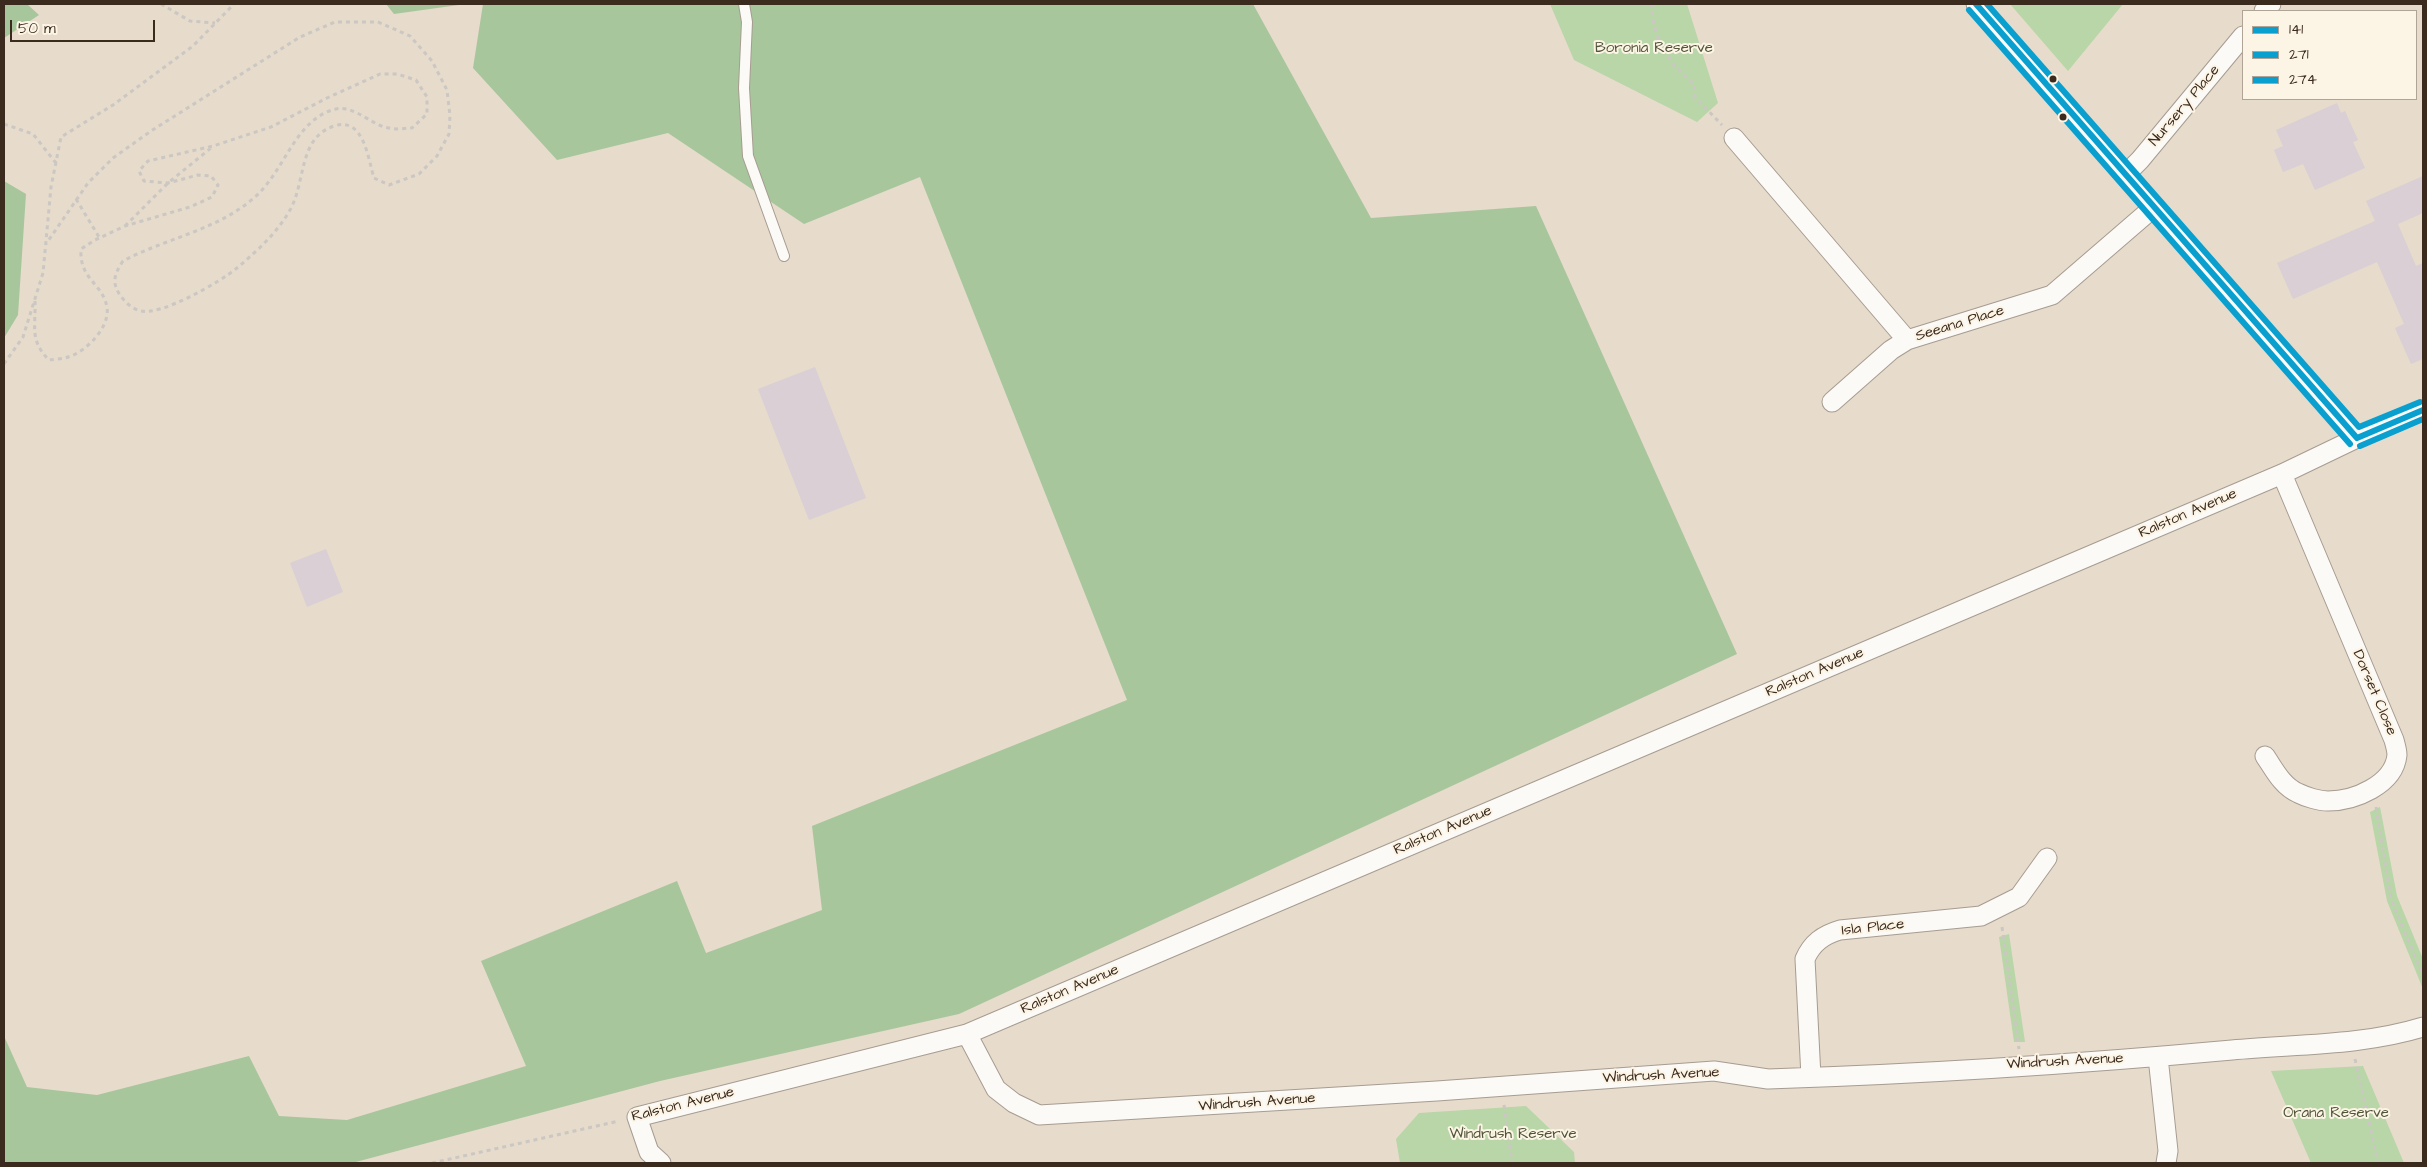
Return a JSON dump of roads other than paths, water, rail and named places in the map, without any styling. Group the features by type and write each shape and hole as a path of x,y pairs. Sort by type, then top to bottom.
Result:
{"street":[{"path":"1976,4 2357,438"},
{"name":"Nursery Place","path":"2126,174 2140,160 2242,37"},
{"name":"Seeana Place","path":"1734,138 1907,340 2052,295 2154,207"},
{"path":"1832,402 1891,350 1907,340"},
{"name":"Ralston Avenue","path":"661,1163 649,1152 637,1117 967,1034 2282,474 2357,438 2423,410"},
{"name":"Dorset Close","path":"2265,756 2282,781 2296,792 2326,801 2342,800 2373,788 2384,780 2391,770 2397,755 2394,740 2282,474"},
{"name":"Isla Place","path":"1811,1078 1805,960 1810,947 1829,933 1840,930 1958,920 1981,916 2019,897 2047,858"},
{"name":"Windrush Avenue","path":"967,1034 996,1089 1014,1103 1040,1115 1502,1087 1714,1071 1768,1079 1811,1078 2158,1057 2351,1042 2398,1034 2423,1027"},
{"path":"2158,1057 2168,1151 2166,1163"}],"lane":[{"path":"744,4 747,22 744,88 748,156 784,256"}],"park label":[{"name":"Boronia Reserve","path":"1654,49"},
{"name":"Orana Reserve","path":"2336,1114"},
{"name":"Windrush Reserve","path":"1513,1135"}]}
